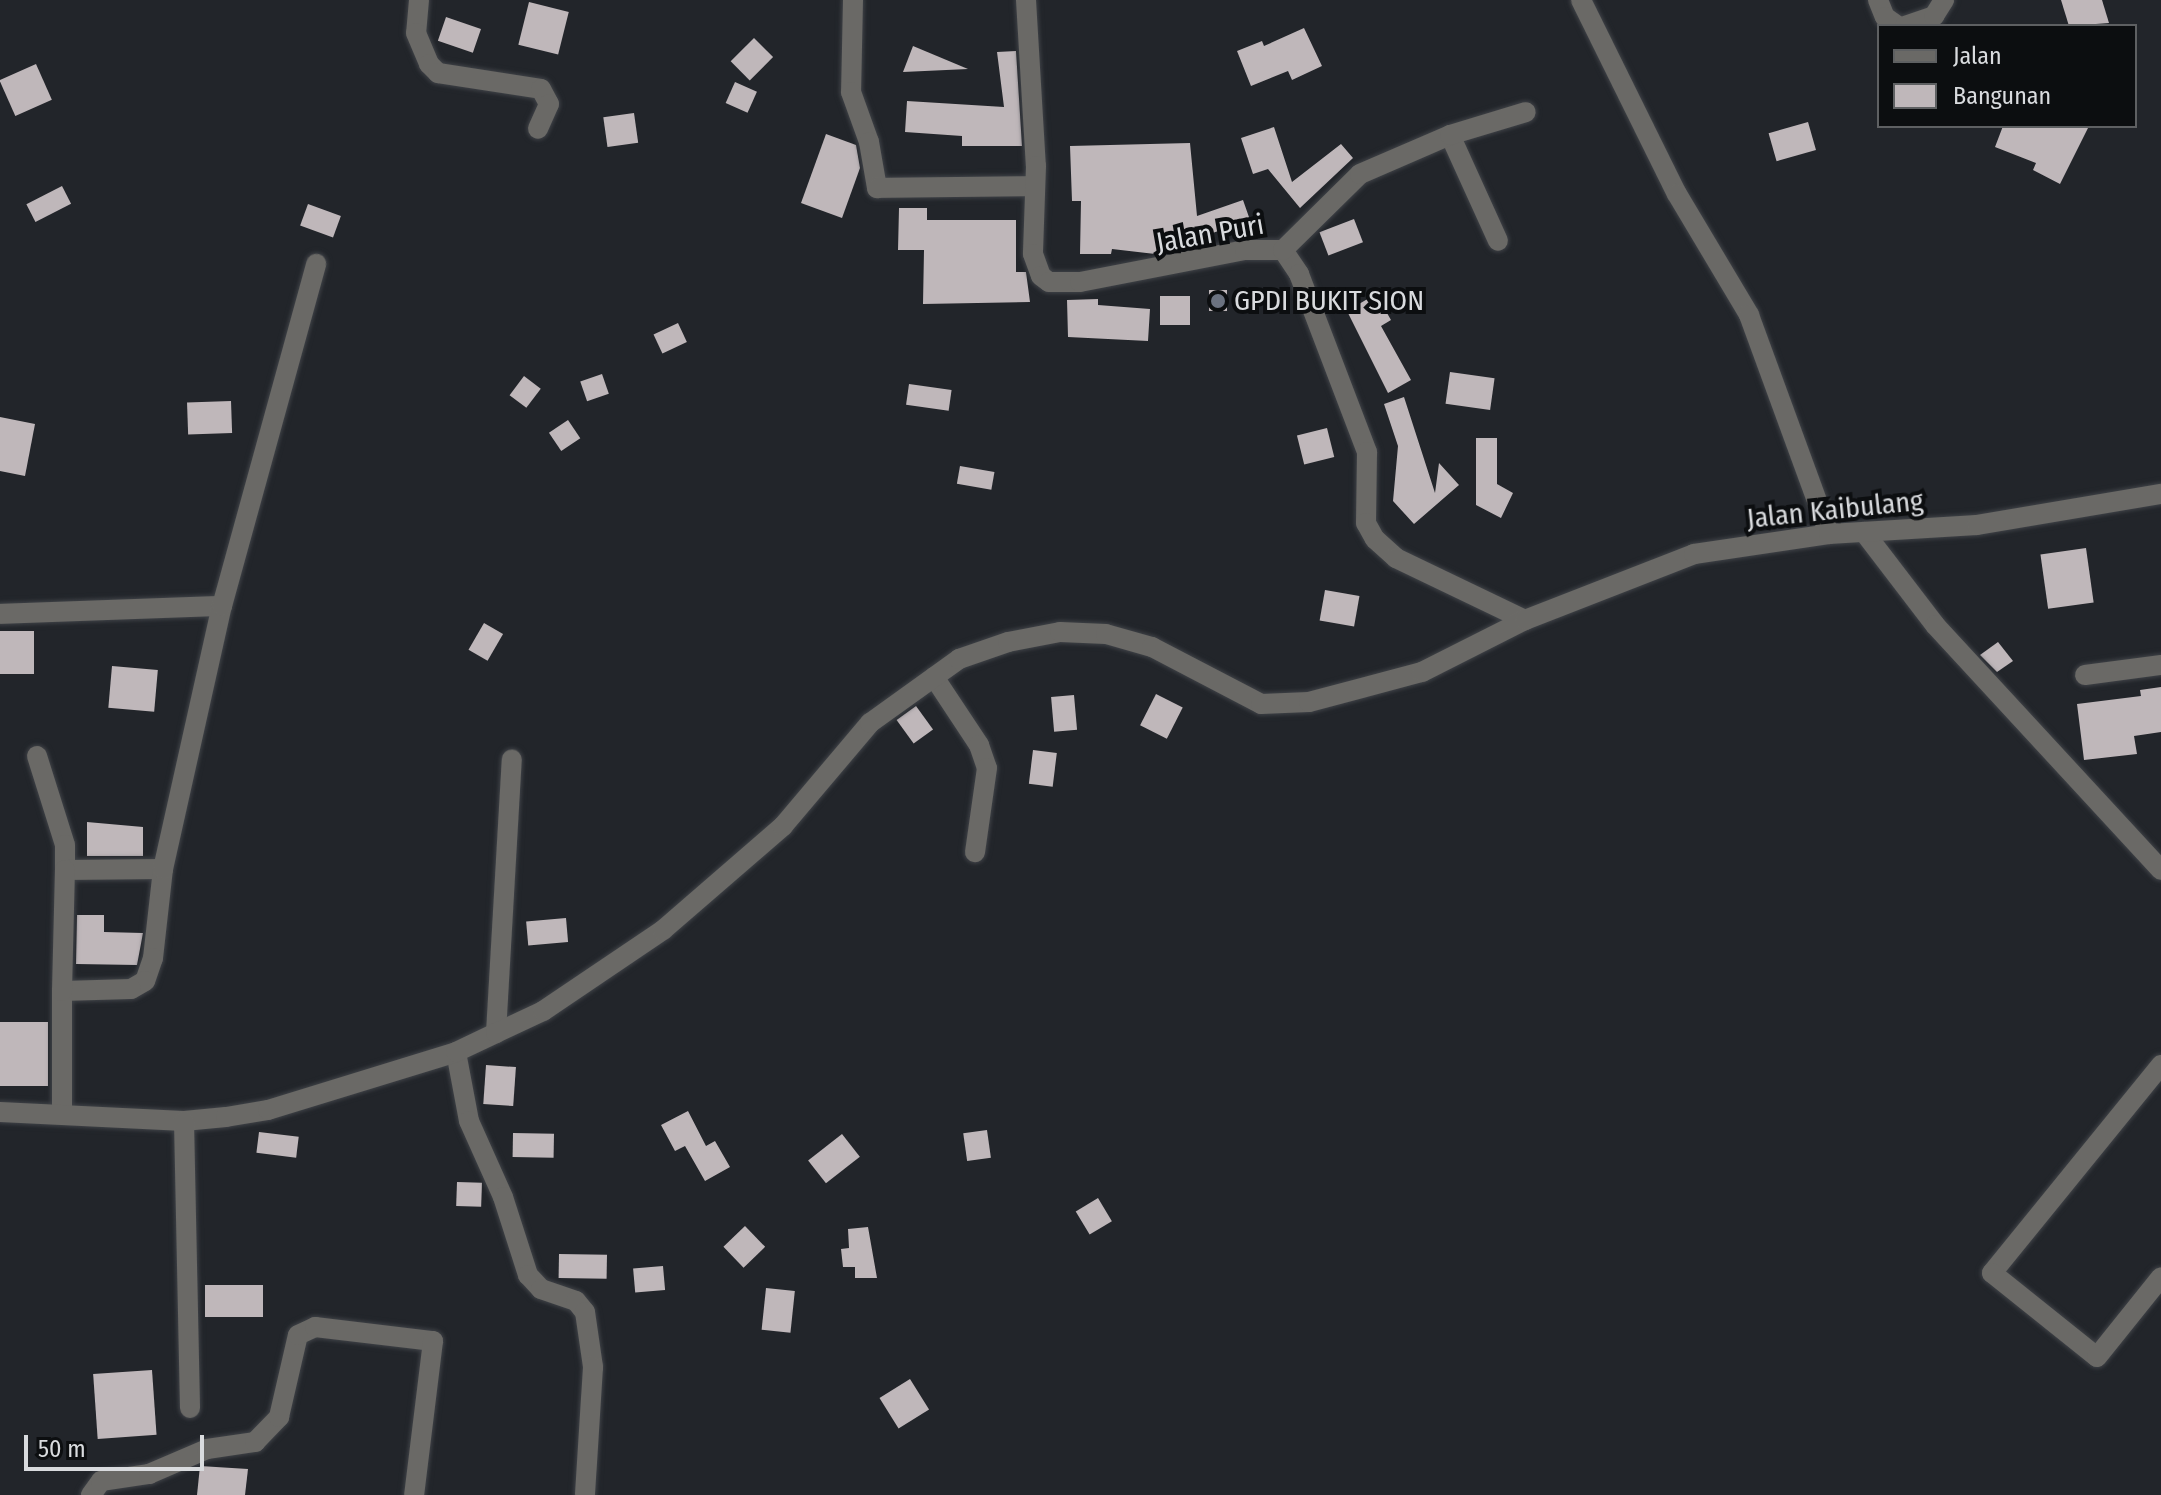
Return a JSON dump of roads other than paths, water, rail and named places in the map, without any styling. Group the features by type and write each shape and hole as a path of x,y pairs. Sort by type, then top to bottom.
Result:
{"street":[{"path":"419,0 416,33 429,64 438,73 541,89 549,104 538,129"},
{"path":"853,0 851,92 869,142 877,188 1035,186"},
{"name":"Jalan Puri","path":"1026,0 1035,186 1033,254 1036,268 1049,282 1138,275 1245,250 1283,250 1299,274 1367,452 1366,523 1375,539 1396,558 1525,620"},
{"path":"1581,0 1677,194 1749,315 1829,534"},
{"path":"1878,0 1885,17 1895,24"},
{"path":"1911,24 1934,16 1944,0"},
{"path":"1283,250 1360,174 1450,135 1526,112"},
{"path":"1450,135 1498,241"},
{"path":"62,991 131,989 145,981 163,869 222,606 316,264"},
{"name":"Jalan Kaibulang","path":"0,1112 184,1121 268,1110 456,1052 555,1003 663,930 783,826 870,723 959,659 1008,642 1060,632 1106,634 1152,647 1261,704 1281,705 1422,672 1525,620 1681,557 1829,534 1977,525 2161,494"},
{"path":"1864,532 1935,625 2161,870"},
{"path":"0,614 222,606"},
{"path":"2085,675 2161,665"},
{"path":"934,677 979,745 987,768 975,852"},
{"path":"37,756 65,845 62,1113"},
{"path":"496,1033 512,759"},
{"path":"65,870 163,869"},
{"path":"456,1052 469,1121 503,1197 528,1275 541,1289 576,1301 585,1312 593,1367 585,1495"},
{"path":"2161,1065 1992,1273 2097,1357 2161,1277"},
{"path":"184,1121 190,1408"},
{"path":"91,1495 101,1481 149,1474 207,1449 255,1442 279,1417 298,1335 315,1327 433,1341 414,1495"}],"place":[{"name":"GPDI BUKIT SION","path":"1218,301"}]}
